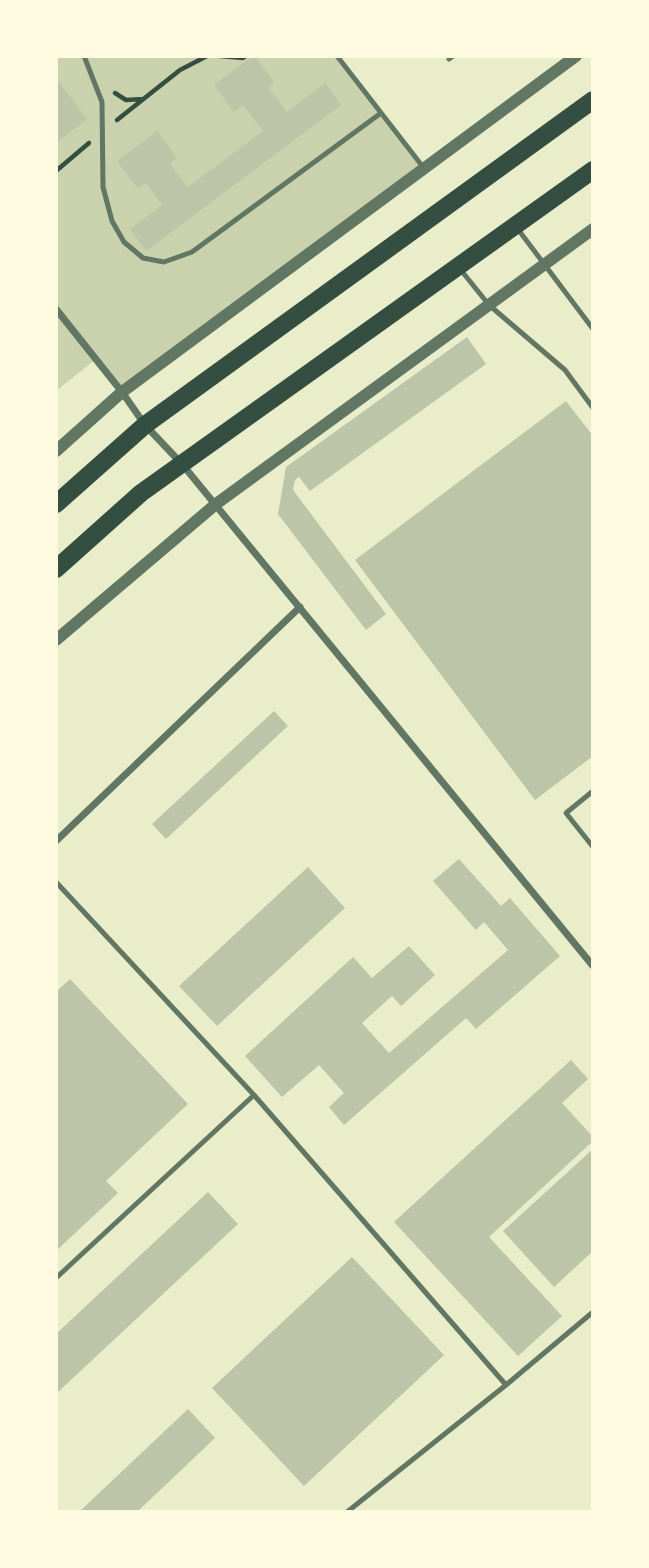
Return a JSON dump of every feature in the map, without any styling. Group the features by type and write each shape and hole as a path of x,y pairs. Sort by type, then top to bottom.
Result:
{"main road":[{"path":"56,504 145,425 593,100"},
{"path":"56,569 141,493 593,170"}],"street":[{"path":"56,451 122,392 576,56"},
{"path":"56,640 216,505 593,229"},
{"path":"56,309 145,425 216,505 593,966"},
{"path":"56,841 300,607"}],"lane":[{"path":"84,56 102,102 103,187 113,221 124,242 143,258 164,262 192,252 381,113"},
{"path":"337,56 425,169"},
{"path":"516,225 593,329"},
{"path":"458,266 489,306 565,370 593,408"},
{"path":"593,791 566,813 593,847"},
{"path":"56,881 254,1095 506,1385"},
{"path":"56,1278 254,1095"},
{"path":"348,1512 593,1312"}],"path":[{"path":"56,171 180,70 208,56"},
{"path":"220,56 246,56"}],"green space":[{"path":"56,56 337,56 425,169 122,392 96,359 56,391"}],"building":[{"path":"253,56 274,82 268,87 287,112 325,83 341,105 146,251 130,229 162,205 146,183 138,189 117,161 157,131 177,158 170,164 188,187 263,131 243,105 234,112 214,85"},
{"path":"56,78 87,119 56,143"},
{"path":"467,337 486,364 310,491 299,477 295,480 293,490 386,614 366,630 278,514 286,467"},
{"path":"566,401 593,436 593,756 535,800 355,560"},
{"path":"274,711 288,726 166,839 152,824"},
{"path":"459,859 501,906 510,898 560,956 476,1029 466,1018 344,1125 329,1107 344,1093 319,1065 282,1097 245,1056 353,957 372,978 409,946 435,975 401,1006 392,996 362,1023 389,1053 508,950 484,922 476,930 433,881"},
{"path":"308,867 345,908 217,1026 179,986"},
{"path":"70,979 188,1104 106,1181 118,1193 56,1251 56,992"},
{"path":"571,1060 588,1079 562,1103 593,1137 593,1141 489,1237 562,1316 518,1356 394,1222"},
{"path":"593,1149 593,1251 554,1287 503,1231"},
{"path":"208,1192 238,1224 58,1392 56,1334"},
{"path":"352,1257 444,1355 304,1486 212,1388"},
{"path":"188,1409 215,1438 137,1512 79,1512"}]}
